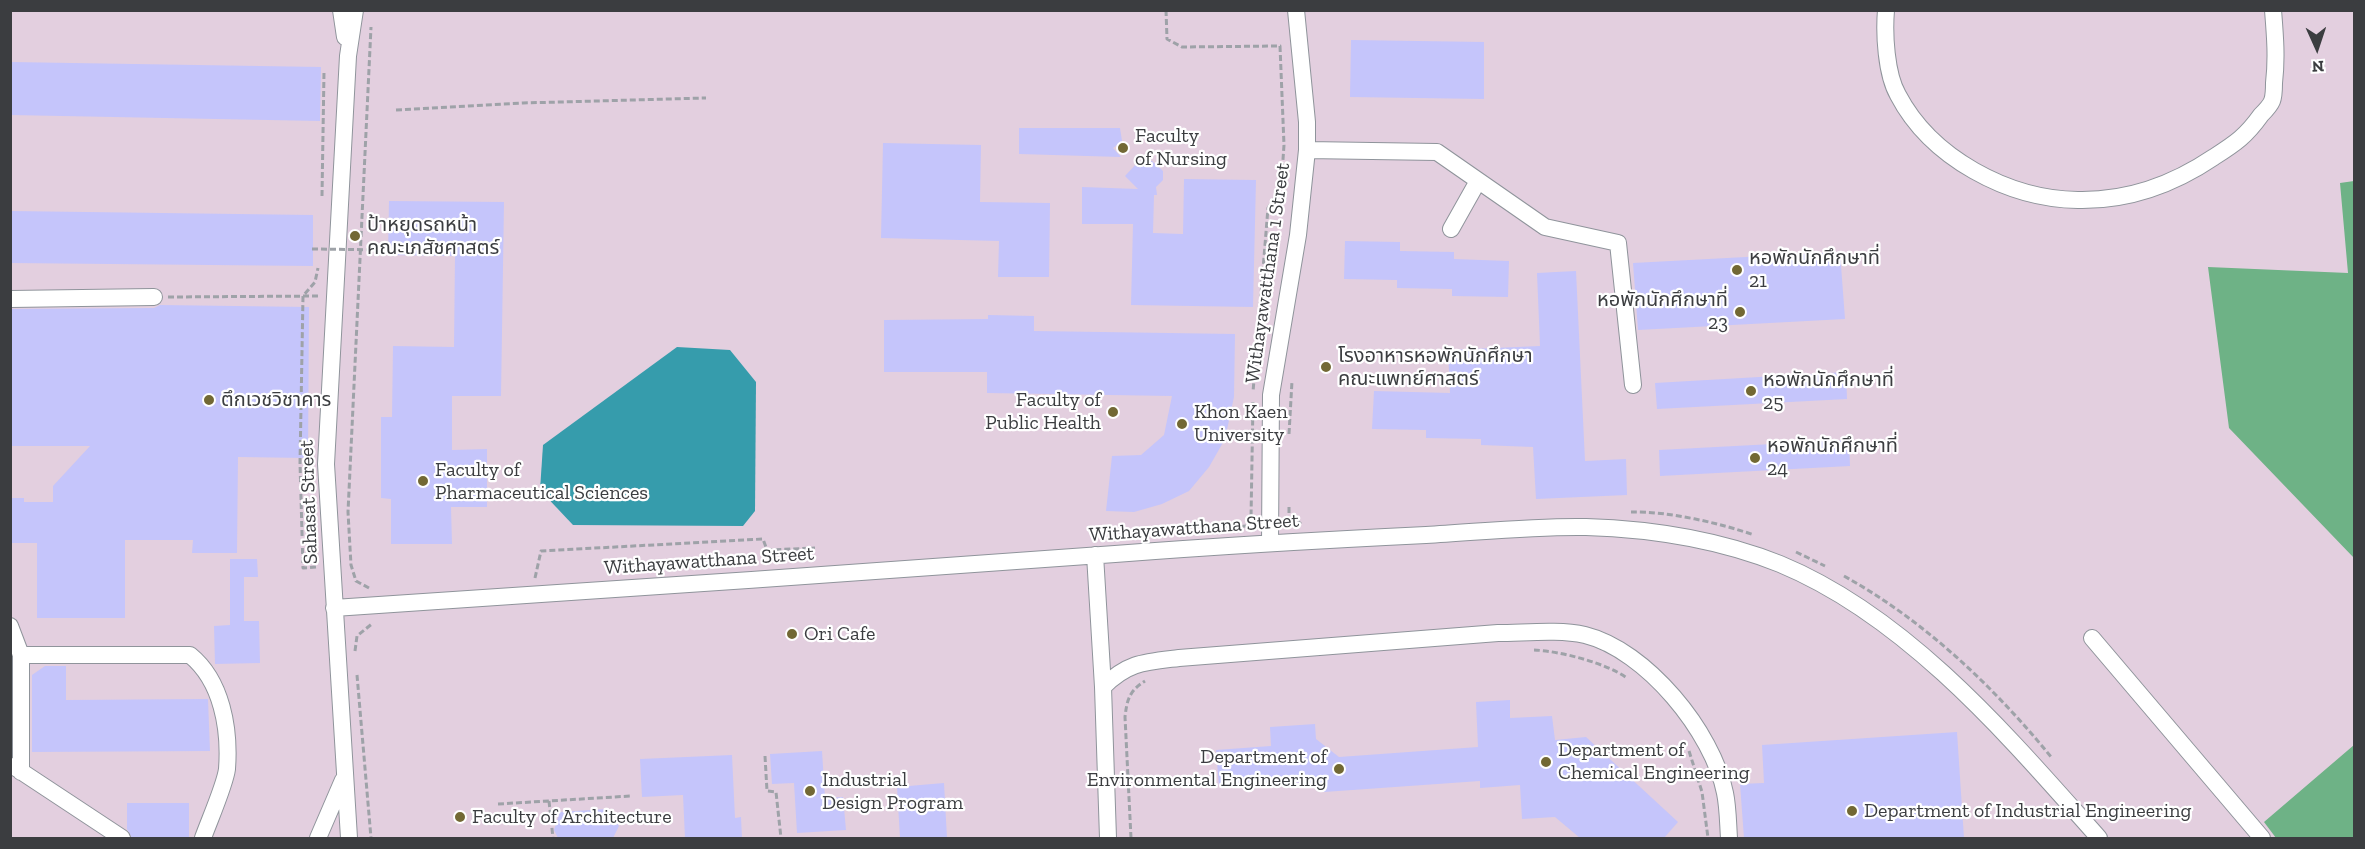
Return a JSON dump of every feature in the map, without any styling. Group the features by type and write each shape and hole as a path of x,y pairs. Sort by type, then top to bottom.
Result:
{"street":[{"path":"341,10 348,56"},
{"path":"348,56 355,10"},
{"name":"Withayawatthana 1 Street","path":"1271,534 1272,395 1298,235 1307,150 1296,10"},
{"path":"1886,10 1888,60 1897,94 1919,126 1957,161 1994,183 2032,194 2078,200 2122,196 2164,185 2202,166 2247,136 2272,100 2277,58 2273,10"},
{"name":"Sahasat Street","path":"348,56 326,464 349,838"},
{"path":"1307,150 1437,152 1545,227 1618,243 1633,385"},
{"path":"1451,229 1478,181"},
{"path":"10,299 153,297"},
{"name":"Withayawatthana Street","path":"334,608 1095,555 1271,534 1583,527 1655,533 1740,550 1807,576 1870,613 1906,641 2000,726 2099,838"},
{"path":"1095,555 1103,687 1108,838"},
{"path":"10,626 21,656 16,712 16,768 122,838"},
{"path":"1103,687 1118,672 1143,663 1179,658 1498,633 1539,632 1584,635 1634,660 1659,682 1703,736 1725,792 1729,838"},
{"path":"2092,638 2262,838"},
{"path":"21,656 190,655 204,666 224,711 227,771 202,838"},
{"path":"318,838 344,776"}],"path":[{"path":"1166,10 1167,39 1182,47 1280,46 1283,156 1281,188 1268,208 1255,349 1251,430 1251,518 1246,526"},
{"path":"371,22 348,512 351,565 356,580 368,588 378,590"},
{"path":"322,200 324,72"},
{"path":"396,110 523,103 706,98"},
{"path":"321,246 321,258"},
{"path":"312,249 388,249"},
{"path":"319,266 315,282 303,296 300,463 303,568 351,565"},
{"path":"153,297 334,296"},
{"path":"1623,512 1654,512 1739,530 1758,537"},
{"path":"1200,530 1246,526 1271,534 1301,524"},
{"path":"534,580 541,552 763,539 767,550 815,548"},
{"path":"1788,548 1827,566"},
{"path":"1836,572 1874,593 1956,656 2015,712"},
{"path":"356,662 357,636 380,620"},
{"path":"1527,650 1577,658 1618,672 1635,683"},
{"path":"357,674 370,838"},
{"path":"1131,838 1125,717 1127,698 1135,687 1152,677"},
{"path":"1689,750 1702,792 1708,838"},
{"path":"765,756 767,791 776,792 781,838"},
{"path":"498,804 631,796"},
{"path":"549,801 553,838"}],"shaded area":[{"name":"Khon Kaen University","path":"11,11 2354,11 2354,838 11,838"}],"green space":[{"path":"2354,181 2354,558 2229,428 2208,267 2348,273 2340,183"},
{"path":"2354,745 2354,838 2276,838 2264,822"}],"water":[{"path":"677,347 730,350 756,382 755,511 743,526 573,525 540,490 543,445"}],"building":[{"path":"1351,40 1484,42 1484,99 1350,97"},
{"path":"10,62 321,67 320,121 10,115"},
{"path":"1019,128 1120,128 1122,141 1113,148 1121,157 1019,154"},
{"path":"883,143 981,145 980,202 1050,203 1049,277 998,277 999,241 881,238"},
{"path":"1152,161 1163,171 1163,180 1156,187 1157,195 1154,195 1153,233 1183,234 1184,179 1256,180 1253,307 1131,305 1133,224 1082,224 1082,187 1138,189 1125,176 1138,162"},
{"path":"389,201 504,202 501,396 452,396 452,450 487,449 487,507 451,507 452,544 391,544 391,499 381,498 381,417 392,417 393,346 454,347 455,256 388,255"},
{"path":"10,211 313,215 313,266 10,263"},
{"path":"1345,241 1400,242 1400,251 1454,252 1454,259 1509,261 1508,297 1452,296 1452,289 1397,288 1397,280 1344,279"},
{"path":"1840,252 1845,319 1638,330 1633,263"},
{"path":"1576,271 1585,461 1626,459 1627,495 1536,499 1533,447 1481,445 1481,439 1426,438 1426,430 1372,429 1374,391 1450,393 1448,350 1540,346 1537,273"},
{"path":"160,305 309,307 308,458 238,457 237,553 192,553 193,540 125,540 125,618 37,618 37,543 10,543 10,498 24,498 24,502 53,502 53,486 90,446 10,446 10,309 154,308"},
{"name":"Faculty of Public Health","path":"988,315 1034,316 1034,331 1235,334 1234,397 1225,439 1209,467 1189,491 1162,504 1134,512 1106,511 1112,456 1141,455 1164,435 1172,396 987,393 987,372 884,372 884,320 988,319"},
{"name":"หอพักนักศึกษาที่ 25","path":"1846,372 1847,399 1657,409 1655,383"},
{"name":"หอพักนักศึกษาที่ 24","path":"1849,440 1850,466 1660,476 1659,450"},
{"path":"230,559 257,559 258,577 244,577 244,621 259,621 260,663 215,664 214,626 230,625"},
{"path":"45,666 66,666 66,700 208,699 210,751 32,752 32,675"},
{"path":"1510,700 1510,718 1552,716 1555,740 1586,737 1678,822 1664,838 1580,838 1555,817 1522,819 1520,785 1480,788 1480,781 1324,792 1308,782 1219,786 1216,750 1271,746 1270,727 1315,724 1316,739 1339,757 1478,747 1476,702"},
{"name":"Department of Industrial Engineering","path":"1957,732 1964,838 1744,838 1740,784 1764,783 1762,745"},
{"name":"Industrial Design Program","path":"822,751 825,798 843,797 846,830 797,833 794,783 772,784 770,754"},
{"path":"732,755 735,818 741,817 742,838 685,838 683,795 642,797 640,759"},
{"path":"944,783 947,838 900,838 897,787"},
{"path":"127,803 189,803 189,838 132,838 127,829"},
{"path":"607,809 619,826 613,838 558,838 554,830 560,812"}],"place":[{"name":"Faculty of Nursing","path":"1123,148"},
{"name":"ป้าหยุดรถหน้า คณะเภสัชศาสตร์","path":"355,236"},
{"name":"หอพักนักศึกษาที่ 21","path":"1737,270"},
{"name":"หอพักนักศึกษาที่ 23","path":"1740,312"},
{"name":"โรงอาหารหอพักนักศึกษา คณะแพทย์ศาสตร์","path":"1326,367"},
{"name":"หอพักนักศึกษาที่ 25","path":"1751,391"},
{"name":"ตึกเวชวิชาคาร","path":"209,400"},
{"name":"Faculty of Public Health","path":"1113,412"},
{"name":"Khon Kaen University","path":"1182,424"},
{"name":"หอพักนักศึกษาที่ 24","path":"1755,458"},
{"name":"Faculty of Pharmaceutical Sciences","path":"423,481"},
{"name":"Ori Cafe","path":"792,634"},
{"name":"Department of Chemical Engineering","path":"1546,762"},
{"name":"Department of Environmental Engineering","path":"1339,769"},
{"name":"Industrial Design Program","path":"810,791"},
{"name":"Department of Industrial Engineering","path":"1852,811"},
{"name":"Faculty of Architecture","path":"460,817"}]}
